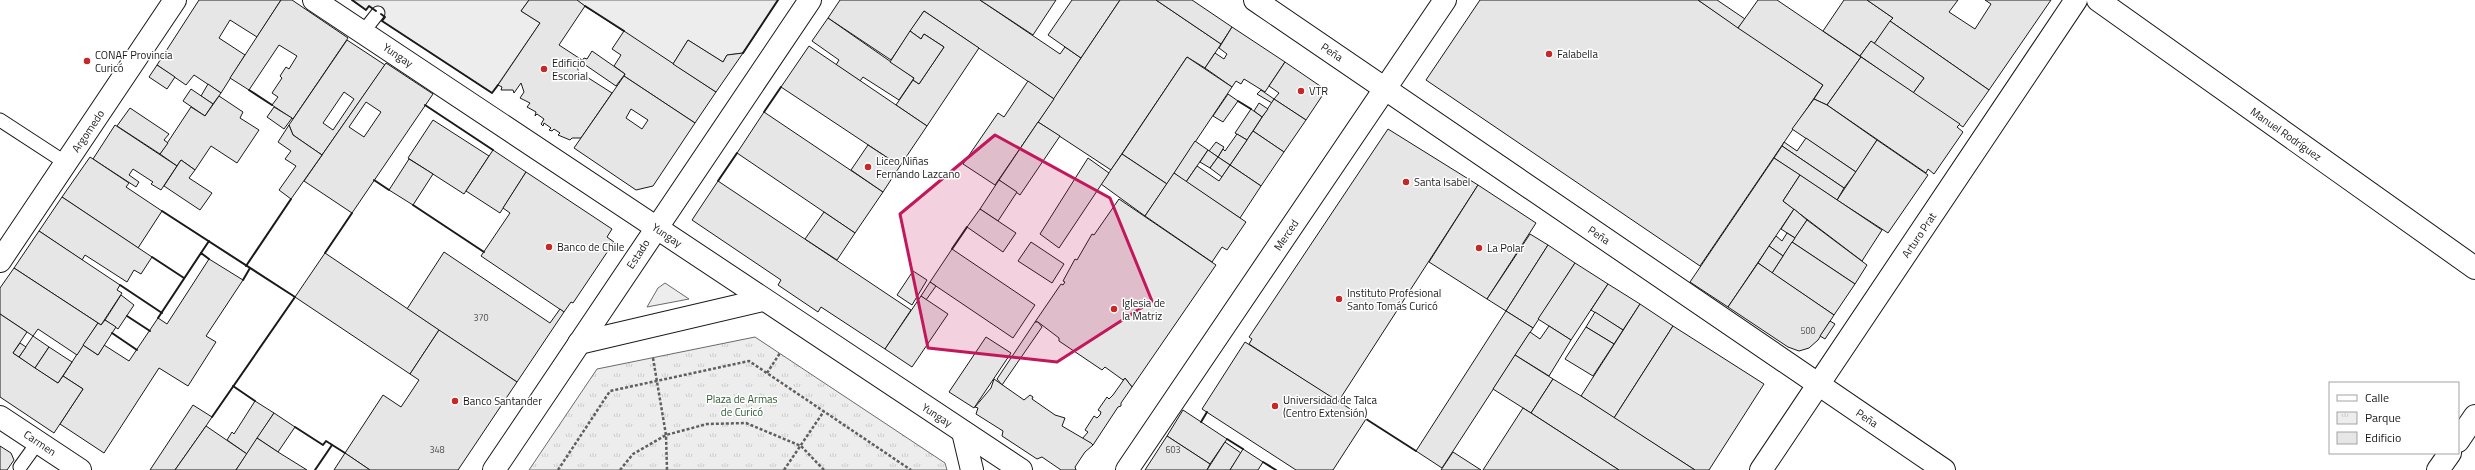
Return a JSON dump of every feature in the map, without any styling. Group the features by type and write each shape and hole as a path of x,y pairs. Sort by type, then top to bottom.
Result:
{"street":[{"name":"Argomedo","path":"0,261 175,0"},
{"name":"Yungay","path":"314,0 656,227 763,300 1021,470"},
{"name":"Estado","path":"494,470 810,0"},
{"name":"Peña","path":"1255,0 1944,470"},
{"name":"Merced","path":"1127,470 1444,0"},
{"name":"Arturo Prat","path":"1761,470 2076,0"},
{"name":"Manuel Rodríguez","path":"2098,0 2475,268"},
{"path":"579,343 763,300"},
{"path":"2459,440 2475,416"},
{"name":"Carmen","path":"0,417 80,470"},
{"path":"963,432 972,470"},
{"path":"2438,470 2449,454"}],"lane":[{"path":"363,32 378,13"},
{"path":"0,120 66,163"},
{"path":"20,467 38,442"}],"path":[{"path":"766,372 780,353"},
{"path":"653,358 666,434 667,470"},
{"path":"558,470 610,391 749,361 911,470"},
{"path":"784,470 824,411"},
{"path":"620,470 633,454 666,434 707,424 746,423 800,446 824,470"}],"highlighted area":[{"path":"995,135 1110,198 1152,301 1057,362 928,348 900,214"}],"shaded area":[{"path":"352,0 529,0 521,11 540,23 492,93 382,21 385,17 369,6 366,10"},
{"path":"576,0 778,0 743,53 727,55 723,62 688,40 673,64"},
{"path":"665,283 689,299 647,307 658,288"}],"green space":[{"name":"Plaza de Armas de Curicó","path":"755,337 945,463 947,470 529,470 597,369"}],"building":[{"path":"199,0 281,0 257,37 230,20 219,38 245,55 221,93 194,75 186,85 157,65"},
{"path":"281,0 292,0 348,38 293,119 272,105 278,97 272,93 282,78 280,76 286,67 289,69 297,56 279,45 249,90 230,78"},
{"name":"Edificio Escorial","path":"529,0 577,0 585,6 559,45 582,60 577,67 579,72 612,93 581,138 572,138 570,140 558,135 560,133 554,129 552,131 549,130 551,128 544,123 543,126 541,124 544,119 537,114 535,116 536,112 527,107 530,103 520,98 524,92 521,83 514,93 513,90 501,90 502,87 498,85 540,23 521,11"},
{"path":"840,0 980,0 1060,54 1065,47 1081,58 1054,99 924,11 891,60 828,18"},
{"path":"980,0 1056,0 1033,35"},
{"path":"1072,0 1120,0 1081,58 1048,35"},
{"path":"1120,0 1156,0 1221,44 1205,68 1187,57 1111,170 1038,122"},
{"path":"1156,0 1192,0 1232,27 1221,44"},
{"path":"1480,0 1698,0 1823,85 1700,266 1426,80"},
{"path":"1698,0 1717,0 1745,19 1738,28"},
{"path":"1758,0 1777,0 1861,57 1827,105 1814,99 1823,85 1738,28"},
{"path":"1844,0 1867,0 1893,18 1874,44 1871,41 1860,56 1823,31"},
{"path":"1867,0 1958,0 1949,12 1975,29 1991,4 1985,0 2051,0 1989,90 1890,21 1893,18"},
{"path":"924,11 979,48 927,126 896,105 913,80 919,84 944,47 924,34 921,39 910,31"},
{"path":"828,18 914,78 899,100 863,77 860,81 836,65 839,60 812,41"},
{"path":"1890,21 1989,90 1963,127 1913,93 1924,78 1874,44"},
{"path":"1232,27 1285,62 1265,92 1244,79 1241,84 1236,81 1232,87 1205,68 1215,53 1224,59 1227,54 1219,48"},
{"path":"624,31 716,92 695,123 624,76 625,74 614,66 621,55 612,49"},
{"path":"910,31 921,39 924,34 944,47 919,84 913,80 914,78 890,62"},
{"path":"347,40 385,65 322,155 293,135 289,125","holes":["344,92 354,99 333,130 323,123"]},
{"path":"688,40 723,62 727,55 743,53 716,92 673,64"},
{"path":"1871,41 1924,78 1913,93 1860,56"},
{"path":"809,46 927,126 900,166 781,87"},
{"path":"592,51 625,74 616,86 581,62 584,58 587,59"},
{"path":"1187,57 1232,87 1167,184 1122,154"},
{"path":"1861,57 1960,124 1957,127 1963,132 1934,174 1928,169 1926,173 1827,105"},
{"name":"VTR","path":"1285,62 1326,90 1306,120 1274,99 1279,93 1269,86"},
{"path":"386,63 433,94 352,213 304,181","holes":["366,102 381,112 364,137 349,127"]},
{"path":"157,65 175,77 167,89 149,77"},
{"path":"624,76 695,123 653,186 636,190 574,148","holes":["631,109 648,120 642,129 626,118"]},
{"path":"1028,81 1054,99 995,185 963,164 998,113 1004,117"},
{"path":"208,84 221,93 213,104 201,96"},
{"path":"191,89 213,104 205,116 183,101"},
{"path":"1261,90 1274,99 1272,103 1257,94"},
{"path":"1228,94 1238,101 1223,122 1213,116"},
{"path":"219,96 243,112 240,118 259,130 237,163 211,146 195,170 181,160 177,166 160,154 191,107 205,116"},
{"path":"1274,99 1306,120 1284,152 1253,131"},
{"path":"1814,99 1827,105 1877,140 1856,172 1792,129"},
{"path":"1259,103 1268,109 1262,117 1254,111"},
{"path":"274,107 292,118 284,129 267,117"},
{"path":"130,108 169,134 164,140 168,143 160,154 117,126"},
{"path":"1251,109 1262,117 1247,140 1235,133"},
{"path":"764,112 883,192 855,233 737,153"},
{"path":"433,120 489,156 464,194 408,158"},
{"path":"1038,122 1060,136 1020,195 999,180"},
{"path":"115,125 177,166 161,190 151,184 153,182 133,169 129,175 139,182 136,187 93,159"},
{"path":"289,125 293,135 322,155 291,199 279,190 296,166 285,159 291,151 278,142"},
{"name":"Instituto Profesional Santo Tomás Curicó","path":"1388,129 1478,185 1338,402 1249,344 1252,339 1249,337"},
{"path":"1253,131 1284,152 1261,186 1230,165"},
{"path":"1237,134 1247,140 1230,165 1218,157 1223,149 1225,151"},
{"path":"1806,138 1856,172 1844,188 1782,146 1784,142 1797,151"},
{"path":"1877,140 1928,175 1888,233 1837,200"},
{"path":"1195,141 1208,150 1186,182 1174,173"},
{"path":"1216,142 1224,147 1218,157 1209,151"},
{"path":"868,145 900,166 883,192 851,170"},
{"path":"1782,146 1844,188 1837,200 1774,158"},
{"path":"493,150 526,172 500,213 466,191"},
{"path":"1208,150 1218,157 1210,168 1200,162"},
{"path":"1122,154 1167,184 1145,216 1101,184"},
{"path":"90,157 129,183 126,187 162,211 138,248 62,197"},
{"path":"1218,157 1230,165 1222,177 1210,168"},
{"path":"1088,158 1109,173 1059,248 1040,234"},
{"path":"1774,158 1800,175 1783,201 1794,209 1728,307 1690,282"},
{"path":"409,159 433,174 413,205 389,190"},
{"path":"181,160 195,170 189,178 212,193 200,210 164,186"},
{"path":"1230,165 1261,186 1240,218 1186,182 1197,166 1219,181"},
{"name":"Banco de Chile","path":"526,172 612,229 607,237 614,242 573,303 571,302 564,312 481,256 510,213 503,208"},
{"path":"1174,173 1246,222 1227,250 1222,247 1212,262 1145,216"},
{"path":"1800,175 1882,230 1862,261 1783,201"},
{"path":"999,180 1017,192 998,221 980,209"},
{"path":"718,181 911,310 885,349 821,307 818,312 778,285 781,280 692,220"},
{"name":"La Polar","path":"1478,185 1536,223 1487,299 1429,262"},
{"path":"62,197 152,257 141,274 134,270 127,282 85,255 82,260 39,231"},
{"path":"1119,199 1216,265 1132,387 1125,378 1123,380 1105,367 1102,370 1059,341 1059,338 1038,322 1035,322 1061,284 1063,285 1065,282 1063,281 1075,259 1077,260 1092,234 1094,235"},
{"path":"980,209 1016,233 1003,252 967,227"},
{"path":"1794,209 1807,220 1795,238 1781,229"},
{"path":"824,212 855,233 837,260 805,239"},
{"path":"1807,220 1867,265 1855,284 1792,242"},
{"path":"39,231 120,285 117,290 122,293 101,325 14,268"},
{"path":"1787,233 1795,238 1783,256 1769,246 1776,236 1782,241"},
{"path":"1530,234 1548,245 1506,311 1487,299"},
{"path":"1031,242 1064,264 1052,283 1018,261"},
{"path":"1792,242 1855,284 1834,315 1772,273"},
{"path":"1548,245 1575,263 1533,328 1506,311"},
{"path":"1769,246 1783,256 1772,273 1758,263"},
{"path":"952,249 1035,305 1013,338 930,282"},
{"path":"444,252 550,323 560,309 564,312 517,382 407,309"},
{"path":"325,253 439,330 410,374 295,297"},
{"path":"209,259 243,280 206,336 216,342 188,386 159,368 104,453 60,424 83,389 63,376 83,345 98,355 104,345 129,361 158,318 167,324"},
{"path":"1575,263 1608,284 1571,340 1538,319"},
{"path":"1758,263 1834,315 1818,340 1809,348 1799,351 1788,347 1728,307"},
{"path":"14,268 98,323 77,355 38,329 33,336 0,314 0,288"},
{"path":"913,271 927,280 912,305 897,295"},
{"path":"930,282 936,286 926,300 921,296"},
{"path":"1608,284 1640,304 1623,330 1591,310"},
{"path":"121,295 134,305 118,329 105,320"},
{"path":"921,296 948,314 912,367 885,349"},
{"path":"1640,304 1673,326 1614,418 1581,396"},
{"path":"1506,311 1533,328 1442,468 1416,451"},
{"path":"1595,312 1623,330 1614,344 1586,327"},
{"path":"0,314 27,332 13,353 58,383 63,376 83,389 54,433 0,397"},
{"path":"105,320 116,327 98,355 83,345 98,323 101,325"},
{"path":"1830,321 1835,324 1825,339 1820,336"},
{"path":"1035,322 1038,322 1042,327 1002,385 997,379"},
{"path":"1549,326 1571,340 1549,376 1515,355 1530,332 1540,339"},
{"path":"1673,326 1764,384 1709,470 1695,470 1614,418"},
{"path":"1586,327 1614,344 1593,376 1565,359"},
{"name":"Banco Santander","path":"439,330 517,382 458,470 370,470 345,453 383,395 401,407 419,380 410,374"},
{"path":"33,336 49,347 35,368 19,357"},
{"path":"986,337 1011,353 974,408 949,392"},
{"name":"Universidad de Talca (Centro Extensión)","path":"1245,342 1366,419 1333,470 1296,470 1202,409"},
{"path":"20,343 26,347 19,357 13,353"},
{"path":"49,347 72,362 58,383 35,368"},
{"path":"1515,355 1553,379 1531,413 1493,389"},
{"path":"1125,378 1132,387 1121,403 1121,406 1118,407 1093,445 1082,439 1088,432 1085,430 1094,416 1097,418 1100,415 1101,412 1098,410 1107,397 1109,399 1113,395"},
{"path":"994,379 1024,400 1030,395 1033,397 1032,399 1055,415 1065,418 1062,426 1093,445 1085,452 1075,467 1076,470 1061,470 1042,457 1037,459 1002,436 1003,431 976,414 978,408 975,407 991,388"},
{"path":"1553,379 1695,470 1619,470 1531,413"},
{"path":"255,401 274,413 247,454 227,440 232,432 234,434"},
{"path":"193,405 212,417 175,470 150,470"},
{"path":"1523,408 1531,413 1619,470 1483,470"},
{"path":"1183,410 1227,439 1210,464 1167,436"},
{"path":"274,413 295,427 278,452 257,438"},
{"path":"206,426 247,454 236,470 175,470"},
{"path":"1167,436 1210,464 1207,470 1145,470"},
{"path":"257,438 278,452 307,470 236,470"},
{"path":"1225,442 1241,453 1230,470 1207,470"},
{"path":"0,446 11,453 14,460 7,470 0,470"},
{"path":"1243,449 1263,462 1258,470 1230,470"},
{"path":"1453,452 1481,470 1441,470"},
{"path":"345,453 370,470 334,470"}],"wall":[{"path":"352,0 366,10 369,6 376,11"},
{"path":"743,53 778,0"},
{"path":"585,6 624,31"},
{"path":"381,14 385,17 382,21 492,93 498,85"},
{"path":"764,112 781,87"},
{"path":"249,90 272,105"},
{"path":"1238,101 1251,109"},
{"path":"425,105 493,150"},
{"path":"718,181 737,153"},
{"path":"374,180 389,190"},
{"path":"246,266 291,199"},
{"path":"413,205 484,252"},
{"path":"162,211 295,297 212,417"},
{"path":"325,253 352,213"},
{"path":"952,249 967,227"},
{"path":"201,253 209,241"},
{"path":"158,318 201,253 209,259"},
{"path":"152,257 184,278"},
{"path":"243,280 250,268"},
{"path":"120,285 162,313"},
{"path":"127,316 150,331"},
{"path":"112,333 137,350"},
{"path":"233,386 255,401"},
{"path":"1201,422 1207,412"},
{"path":"1366,419 1416,451"},
{"path":"295,427 323,445 326,441 345,453"},
{"path":"1227,439 1243,449"},
{"path":"315,470 332,445"},
{"path":"1263,462 1276,470"}],"place":[{"name":"Falabella","path":"1549,54"},
{"name":"CONAF Provincia Curicó","path":"87,61"},
{"name":"Edificio Escorial","path":"544,69"},
{"name":"VTR","path":"1301,91"},
{"name":"Liceo Niñas Fernando Lazcano","path":"868,167"},
{"name":"Santa Isabel","path":"1406,182"},
{"name":"Banco de Chile","path":"549,247"},
{"name":"La Polar","path":"1479,248"},
{"name":"Instituto Profesional Santo Tomás Curicó","path":"1339,299"},
{"name":"Iglesia de la Matriz","path":"1114,309"},
{"name":"Banco Santander","path":"455,401"},
{"name":"Universidad de Talca (Centro Extensión)","path":"1275,406"}]}
